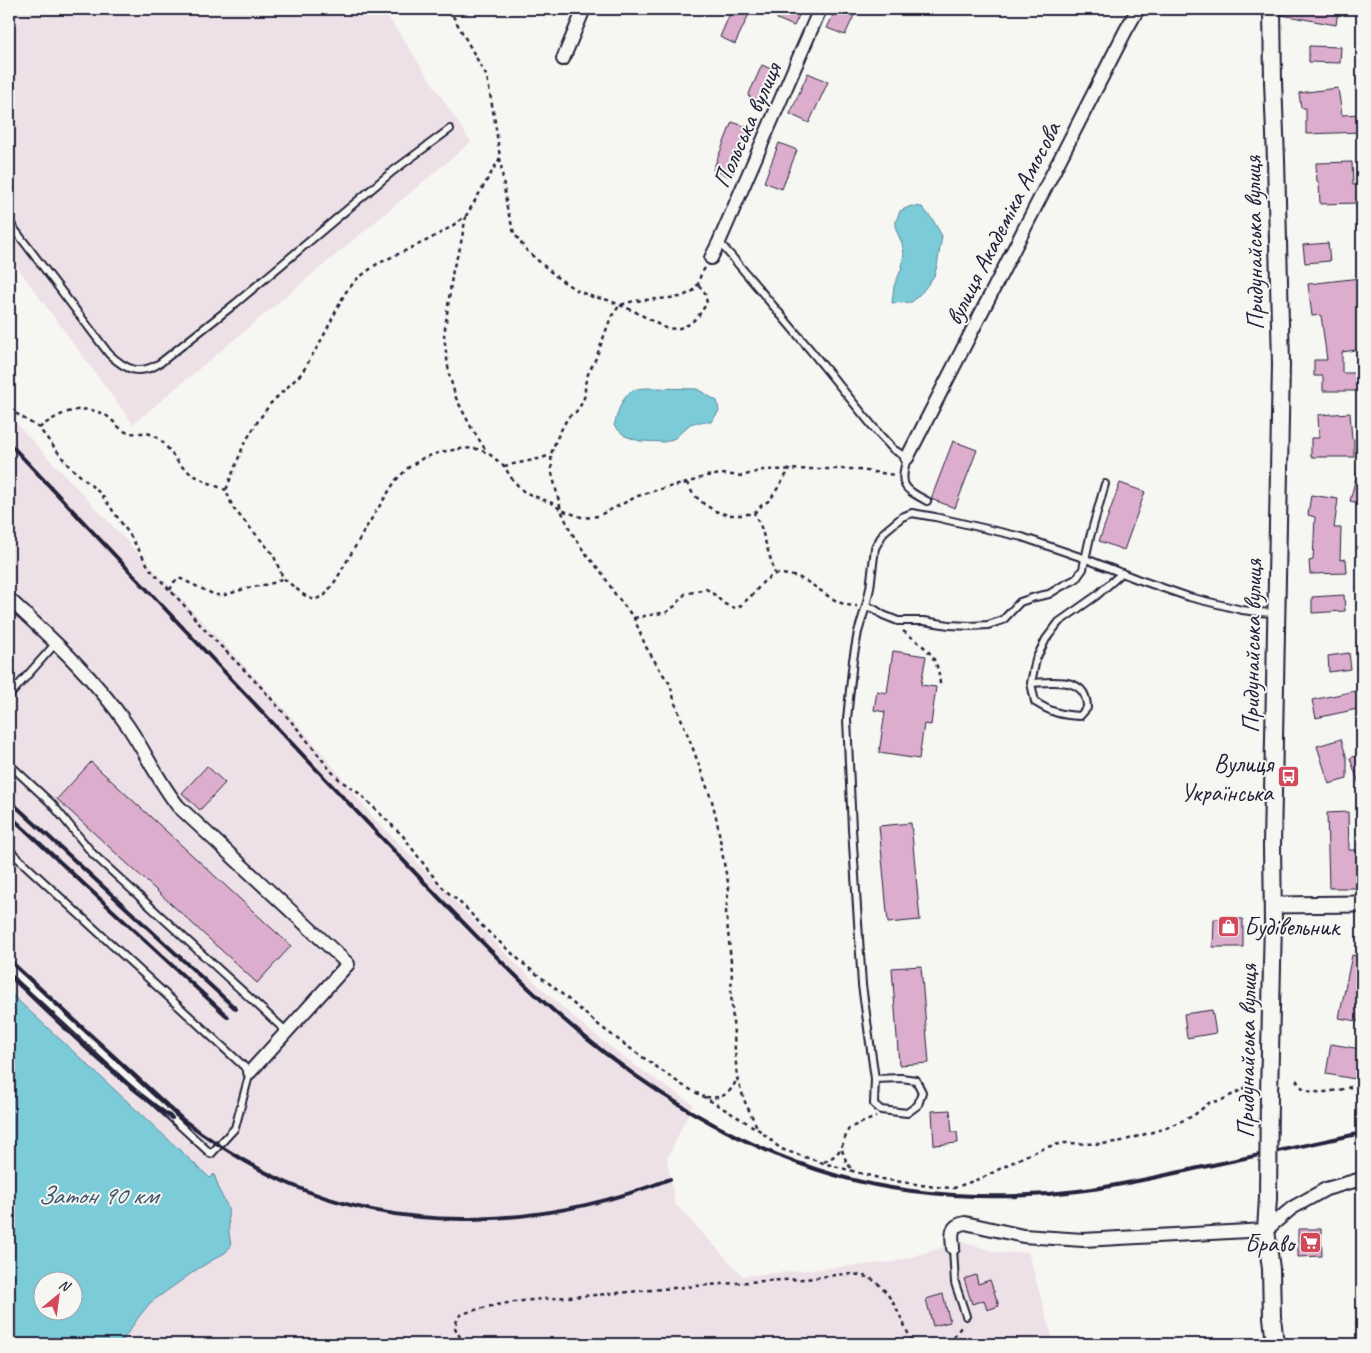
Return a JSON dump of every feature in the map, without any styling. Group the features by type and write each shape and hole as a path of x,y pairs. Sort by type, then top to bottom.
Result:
{"main road":[{"name":"Придунайська вулиця","path":"1272,9 1281,364 1266,1230 1272,1269 1272,1317 1275,1344"}],"street":[{"path":"563,59 584,9"},
{"name":"Польська вулиця","path":"711,258 820,9"},
{"name":"вулиця Академіка Амосова","path":"907,458 1138,9"},
{"path":"9,599 56,642 93,682 126,724 178,806 348,964 250,1072"},
{"path":"1273,905 1362,904"},
{"path":"954,1248 953,1229 957,1224 965,1223 1023,1236 1082,1240 1266,1230 1292,1208 1326,1189 1358,1180 1362,1181"}],"lane":[{"path":"9,222 109,354 117,362 127,367 135,370 144,370 160,363 236,303 393,171 450,129"},
{"path":"719,242 879,434 893,449 907,458 902,476 905,486 927,501"},
{"path":"866,606 883,616 898,621 924,621 971,626 988,625 1003,620 1020,602 1049,594 1076,579 1083,569 1105,484"},
{"path":"875,1079 901,1078 916,1080 922,1092 918,1105 907,1113 881,1110 874,1104 875,1079 862,985 852,829 848,719 853,660 858,632 866,606 875,548 884,532 902,517 912,513 935,517 1022,537 1086,559 1163,589 1216,604 1258,612 1277,613"},
{"path":"1032,682 1070,683 1081,688 1087,698 1087,708 1080,716 1066,715 1049,710 1035,702 1032,682 1036,659 1046,639 1059,622 1096,596 1122,573"},
{"path":"9,696 56,642"},
{"path":"9,764 52,804 93,854 287,1032"},
{"path":"9,850 250,1072 235,1128 211,1154 9,967"},
{"path":"954,1248 955,1283 966,1316"}],"path":[{"path":"449,9 487,77 496,122 508,208 514,234 527,251 558,278 576,290 620,305 665,328 677,329 690,324 699,315 708,303 705,294 698,284"},
{"path":"500,158 466,216 460,248 453,269 444,336 449,374 456,398 471,427 488,453 504,466 512,479 524,492 552,503 561,510 584,518 598,516 638,496 706,476 722,474 742,476 763,470 790,469 852,470 902,476"},
{"path":"466,216 430,239 377,264 357,279 345,293 324,337 302,372 271,403 258,421 244,444 226,490 233,508 273,554 283,578 304,595 314,600 325,595 336,580 396,480 409,467 423,458 459,448 474,448 488,453"},
{"path":"711,258 693,291 681,297 634,301 620,305 611,317 588,374 582,403 576,412 568,417 556,440 551,454 552,473 561,510 571,532 634,618 646,647 670,684 717,821 724,870 729,886 726,912 732,971 731,993 737,1078 745,1102 759,1130"},
{"path":"9,409 39,428 68,465 101,494 130,535 150,569 208,633 260,686 331,771 341,781 360,794 403,836 433,877 483,927 526,966 600,1026 682,1085 759,1130 781,1149 882,1179 954,1188 984,1177 1047,1147 1063,1143 1102,1144 1122,1141 1166,1128 1192,1116 1209,1103 1222,1100 1270,1074"},
{"path":"39,428 61,414 77,409 92,410 105,414 125,432 149,434 164,443 184,468 199,478 226,490"},
{"path":"504,466 530,461 551,454"},
{"path":"687,483 693,494 715,511 728,515 754,513 770,500 790,469"},
{"path":"754,513 760,524 775,574"},
{"path":"634,618 667,612 685,594 706,589 715,593 722,602 730,607 738,608 764,581 775,574 800,578 839,603 851,606 866,606"},
{"path":"170,590 174,582 179,578 215,595 225,595 273,583 283,578"},
{"path":"898,621 902,630 924,646 934,658 940,673 940,685"},
{"path":"704,1097 714,1098 723,1096 732,1089 737,1078"},
{"path":"1296,1080 1304,1089 1318,1092 1338,1090 1362,1084"},
{"path":"823,1163 842,1150 849,1128 876,1118 881,1110"},
{"path":"842,1150 852,1170"},
{"path":"465,1344 454,1326 460,1315 477,1309 544,1298 710,1284 857,1275 868,1277 889,1296 913,1344"},
{"path":"940,1344 952,1340 963,1326 966,1316"}],"shaded area":[{"path":"9,9 383,9 471,142 133,424 9,256"},
{"path":"9,416 281,705 323,754 370,814 506,954 579,1022 618,1053 693,1104 667,1159 675,1204 743,1276 894,1262 944,1247 949,1249 958,1247 961,1242 1000,1253 1028,1252 1054,1344 120,1344 150,1303 231,1244 228,1208 214,1175 211,1178 9,992"}],"water":[{"path":"911,206 922,207 933,220 942,236 937,266 934,276 912,302 892,303 894,286 901,270 904,254 902,243 896,230 896,221 900,211"},
{"path":"637,389 697,389 717,401 719,411 711,422 690,424 675,438 665,442 640,441 625,436 614,426 619,410 627,395"},
{"name":"Затон 90 км","path":"9,992 210,1178 214,1174 228,1208 231,1245 226,1252 196,1270 150,1303 120,1344 9,1344"}],"building":[{"path":"732,9 749,14 735,44 720,37"},
{"path":"781,9 802,9 794,26 777,19"},
{"path":"836,9 857,9 845,35 827,28"},
{"path":"1282,9 1326,9 1338,11 1336,25 1282,15"},
{"path":"1309,46 1341,47 1340,63 1309,62"},
{"path":"762,65 775,71 761,102 748,96"},
{"path":"808,73 828,82 809,123 790,114"},
{"path":"1338,88 1342,115 1361,114 1362,132 1306,134 1306,108 1301,108 1299,93"},
{"path":"732,122 750,128 731,177 713,170"},
{"path":"779,143 797,150 782,189 764,182"},
{"path":"1352,162 1353,185 1358,185 1359,203 1320,204 1316,163"},
{"path":"1328,243 1330,261 1305,263 1303,245"},
{"path":"1360,278 1362,349 1342,352 1342,373 1360,373 1360,391 1323,391 1323,376 1314,376 1314,360 1327,360 1321,315 1312,316 1308,284"},
{"path":"1350,413 1352,439 1354,439 1354,457 1311,457 1311,438 1319,438 1318,415"},
{"path":"953,441 977,450 955,508 931,499"},
{"path":"1358,469 1362,469 1362,504 1350,501"},
{"path":"1120,483 1145,492 1124,550 1099,541"},
{"path":"1311,495 1338,499 1334,528 1341,528 1340,560 1346,559 1347,573 1310,574 1309,561 1313,560 1315,517 1308,515"},
{"path":"1344,595 1345,611 1312,613 1312,597"},
{"path":"893,651 926,656 921,685 936,687 931,725 924,724 919,759 879,753 885,712 874,710 877,691 887,693"},
{"path":"1349,653 1351,669 1329,672 1328,656"},
{"path":"1360,690 1362,708 1316,718 1312,700"},
{"path":"1341,739 1347,759 1347,779 1329,784 1317,746"},
{"path":"1362,754 1362,787 1360,787 1350,758"},
{"path":"91,762 291,946 257,983 57,799"},
{"path":"207,766 225,783 200,810 182,793"},
{"path":"1348,812 1349,850 1357,850 1357,860 1362,860 1362,888 1329,888 1327,813"},
{"path":"911,823 920,920 888,923 879,826"},
{"name":"Будівельник","path":"1214,919 1243,919 1243,947 1213,947"},
{"path":"1352,955 1362,957 1362,1022 1339,1018"},
{"path":"921,966 929,1063 899,1065 892,968"},
{"path":"1212,1010 1216,1033 1187,1038 1184,1014"},
{"path":"1331,1044 1361,1049 1355,1079 1326,1074"},
{"path":"950,1110 952,1132 957,1132 958,1143 934,1145 932,1111"},
{"name":"Браво","path":"1298,1229 1321,1229 1322,1256 1298,1257"},
{"path":"976,1275 978,1284 990,1280 999,1306 987,1310 984,1300 972,1304 964,1279"},
{"path":"943,1294 950,1322 933,1326 926,1299"}],"railway":[{"path":"9,443 316,769 512,972 576,1030 619,1064 663,1094 710,1122 758,1146 808,1166 859,1181 912,1191 974,1196 1037,1195 1111,1186 1362,1133"},
{"path":"9,800 236,1009"},
{"path":"9,815 228,1017"},
{"path":"9,960 182,1119 245,1161 285,1182 331,1200 379,1211 428,1218 478,1219 527,1215 576,1207 624,1195 670,1179"},
{"path":"9,975 108,1068 172,1118"}],"place":[{"name":"Вулиця Українська","path":"1289,777"},
{"name":"Будівельник","path":"1228,926"},
{"name":"Браво","path":"1310,1243"}]}
